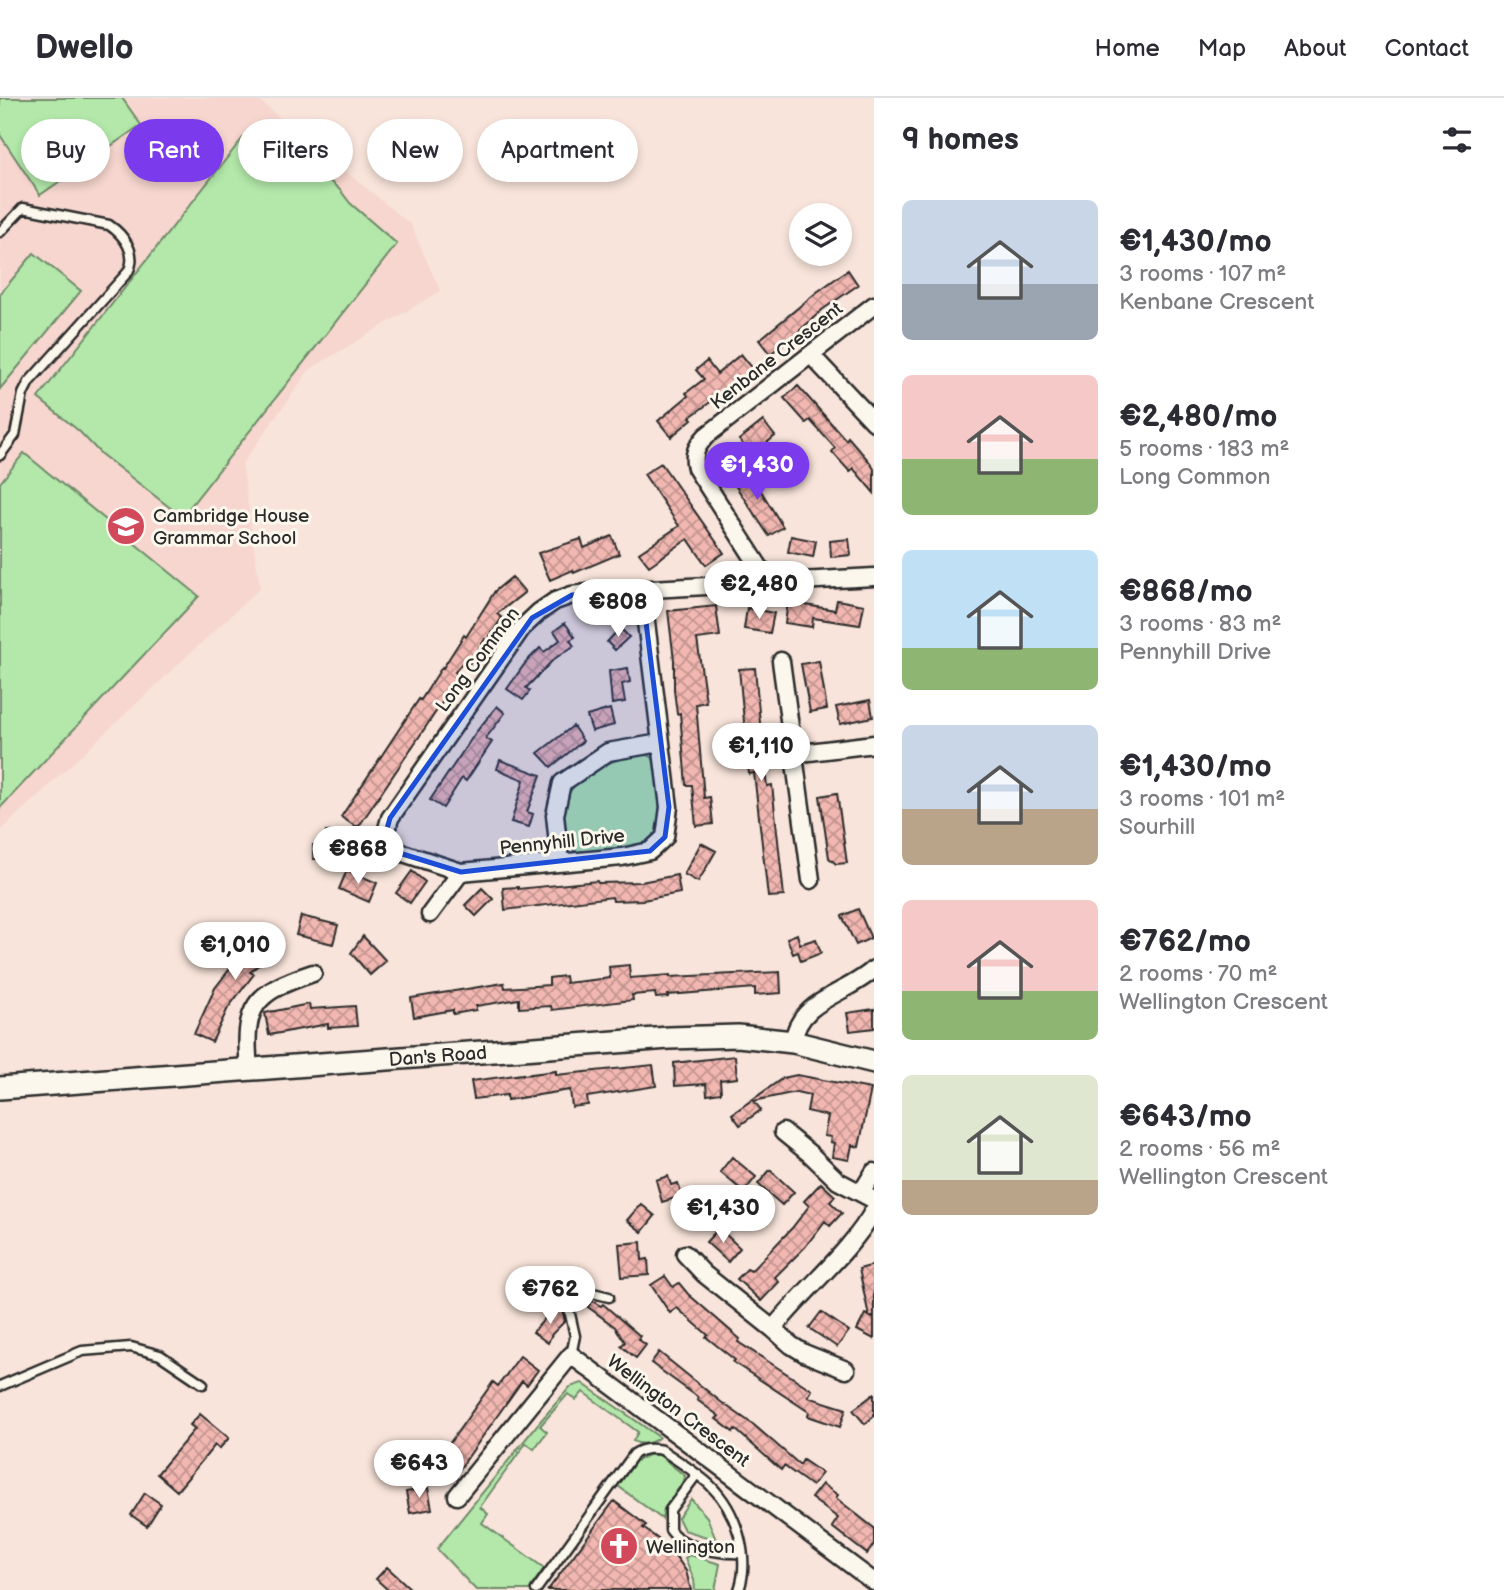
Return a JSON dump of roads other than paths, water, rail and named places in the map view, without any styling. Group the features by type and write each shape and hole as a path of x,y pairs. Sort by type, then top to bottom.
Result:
{"street":[{"name":"Kenbane Crescent","path":"769,582 697,471 694,456 697,447 706,436 874,305"},
{"path":"811,355 874,422"},
{"name":"Long Common","path":"386,842 385,831 390,818 522,628 547,606 564,597 587,593 874,577"},
{"name":"Pennyhill Drive","path":"386,842 396,852 461,872 622,857 650,851 665,837 669,807 642,590"},
{"path":"781,661 811,880"},
{"path":"560,862 555,816 562,783 608,752 660,743"},
{"path":"793,754 874,744"},
{"path":"430,914 461,872"},
{"path":"793,1042 795,1028 809,1010 860,981 874,969"},
{"path":"249,1069 248,1021 257,1004 277,987 313,973"},
{"name":"Dan's Road","path":"0,1088 669,1038 738,1036 793,1042 874,1062"},
{"path":"783,1132 838,1181 868,1197 874,1172"},
{"path":"773,1329 796,1300 849,1244 874,1210"},
{"path":"685,1254 704,1274 791,1345 846,1370"},
{"path":"457,1496 571,1355"},
{"name":"Wellington Crescent","path":"571,1355 874,1582"}],"lane":[{"path":"0,232 23,208 109,225 121,233 129,247 132,265 29,382 23,394 15,435 0,455"},
{"path":"571,1355 575,1336 565,1293 585,1291 609,1297"},
{"path":"0,1386 82,1351 131,1348 160,1355 203,1384"},
{"path":"536,1590 634,1454 643,1449 662,1450 697,1474 711,1486 729,1510 736,1525 742,1553 743,1580 739,1590"},
{"path":"697,1474 670,1510 670,1530 679,1539 722,1554 742,1553"}],"place":[{"name":"Cambridge House Grammar School","path":"126,526"},
{"name":"Wellington","path":"619,1546"}]}
